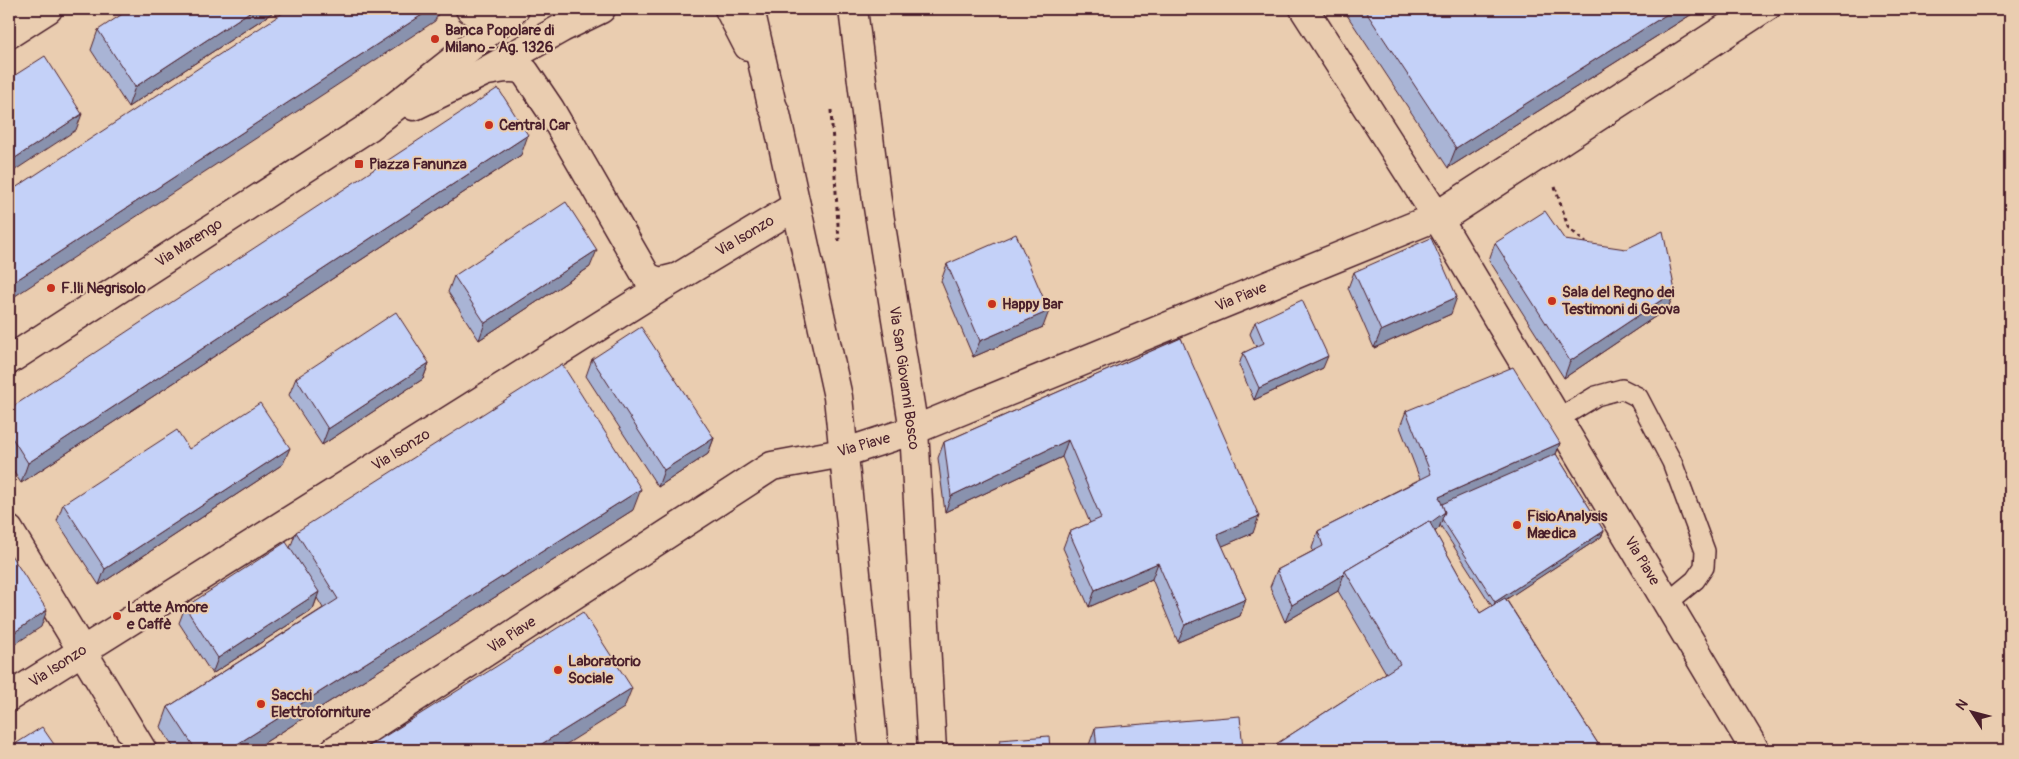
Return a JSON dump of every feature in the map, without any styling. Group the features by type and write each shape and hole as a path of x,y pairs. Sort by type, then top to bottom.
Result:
{"street":[{"path":"9,34 48,9"},
{"path":"470,9 478,16 489,18 510,9"},
{"name":"Via Marengo","path":"9,360 369,127 484,36 515,9"},
{"name":"Via Marengo","path":"369,127 486,71 562,28 601,9"},
{"path":"729,9 742,33 776,114 838,397 874,750"},
{"name":"Via San Giovanni Bosco","path":"853,9 877,201 914,430 932,750"},
{"name":"Via Piave","path":"1304,9 1437,218 1755,750"},
{"path":"747,15 772,105"},
{"path":"486,71 512,67 520,68 525,72 550,109 647,277 659,282 675,278"},
{"name":"Via Isonzo","path":"9,697 675,278 796,206"},
{"name":"Via Piave","path":"335,750 772,466 843,453 914,430 1437,218"},
{"path":"9,530 142,750"}],"lane":[{"path":"1437,218 1747,9"},
{"path":"1437,218 1771,9"},
{"path":"1558,419 1596,396 1622,389 1638,397 1672,462 1705,551 1704,567 1700,574 1667,603"}],"path":[{"path":"831,105 838,239"},
{"path":"1555,187 1568,227 1586,242"}],"building":[{"path":"130,9 254,9 135,87 98,30"},
{"path":"289,9 431,9 9,285 9,192"},
{"path":"1364,9 1675,9 1456,148"},
{"path":"45,56 82,114 9,162 9,79"},
{"path":"498,88 528,135 28,463 9,433 9,409"},
{"path":"566,202 597,250 485,323 454,276"},
{"path":"1545,211 1565,240 1626,249 1663,231 1675,291 1570,361 1495,243"},
{"name":"Happy Bar","path":"1016,234 1049,311 980,341 947,264"},
{"path":"1431,238 1457,297 1381,331 1354,272"},
{"path":"1302,300 1328,356 1259,388 1243,353 1264,343 1255,322"},
{"path":"396,312 429,363 328,429 296,378"},
{"path":"641,327 714,438 664,470 592,359"},
{"path":"1181,338 1259,516 1217,534 1246,599 1185,625 1158,563 1095,590 1069,532 1101,518 1068,440 951,496 944,442"},
{"path":"562,364 641,489 228,750 196,750 168,707 338,599 296,532"},
{"path":"1513,367 1560,443 1439,497 1445,512 1430,523 1429,521 1292,605 1277,570 1323,546 1318,531 1431,474 1406,411"},
{"path":"260,403 290,448 105,569 63,504 177,430 189,449"},
{"name":"FisioAnalysis Mædica","path":"1556,454 1604,531 1495,602 1442,519 1445,512 1442,504"},
{"path":"1429,521 1480,613 1505,598 1602,750 1267,750 1400,664 1345,571"},
{"path":"286,542 319,592 218,658 185,607"},
{"path":"9,552 47,610 9,636"},
{"name":"Laboratorio Sociale","path":"583,612 632,688 532,750 363,750"},
{"path":"1240,716 1243,750 1097,750 1095,728"},
{"path":"42,727 58,750 9,750 9,748"},
{"path":"1049,736 1050,750 1001,750 1000,740"}],"place":[{"name":"Banca Popolare di Milano - Ag. 1326","path":"435,39"},
{"name":"Central Car","path":"489,125"},
{"name":"Piazza Fanunza","path":"359,164"},
{"name":"F.lli Negrisolo","path":"51,288"},
{"name":"Sala del Regno dei Testimoni di Geova","path":"1552,301"},
{"name":"Happy Bar","path":"992,304"},
{"name":"FisioAnalysis Mædica","path":"1517,525"},
{"name":"Latte Amore e Caffè","path":"117,616"},
{"name":"Laboratorio Sociale","path":"558,670"},
{"name":"Sacchi Elettroforniture","path":"261,704"}]}
